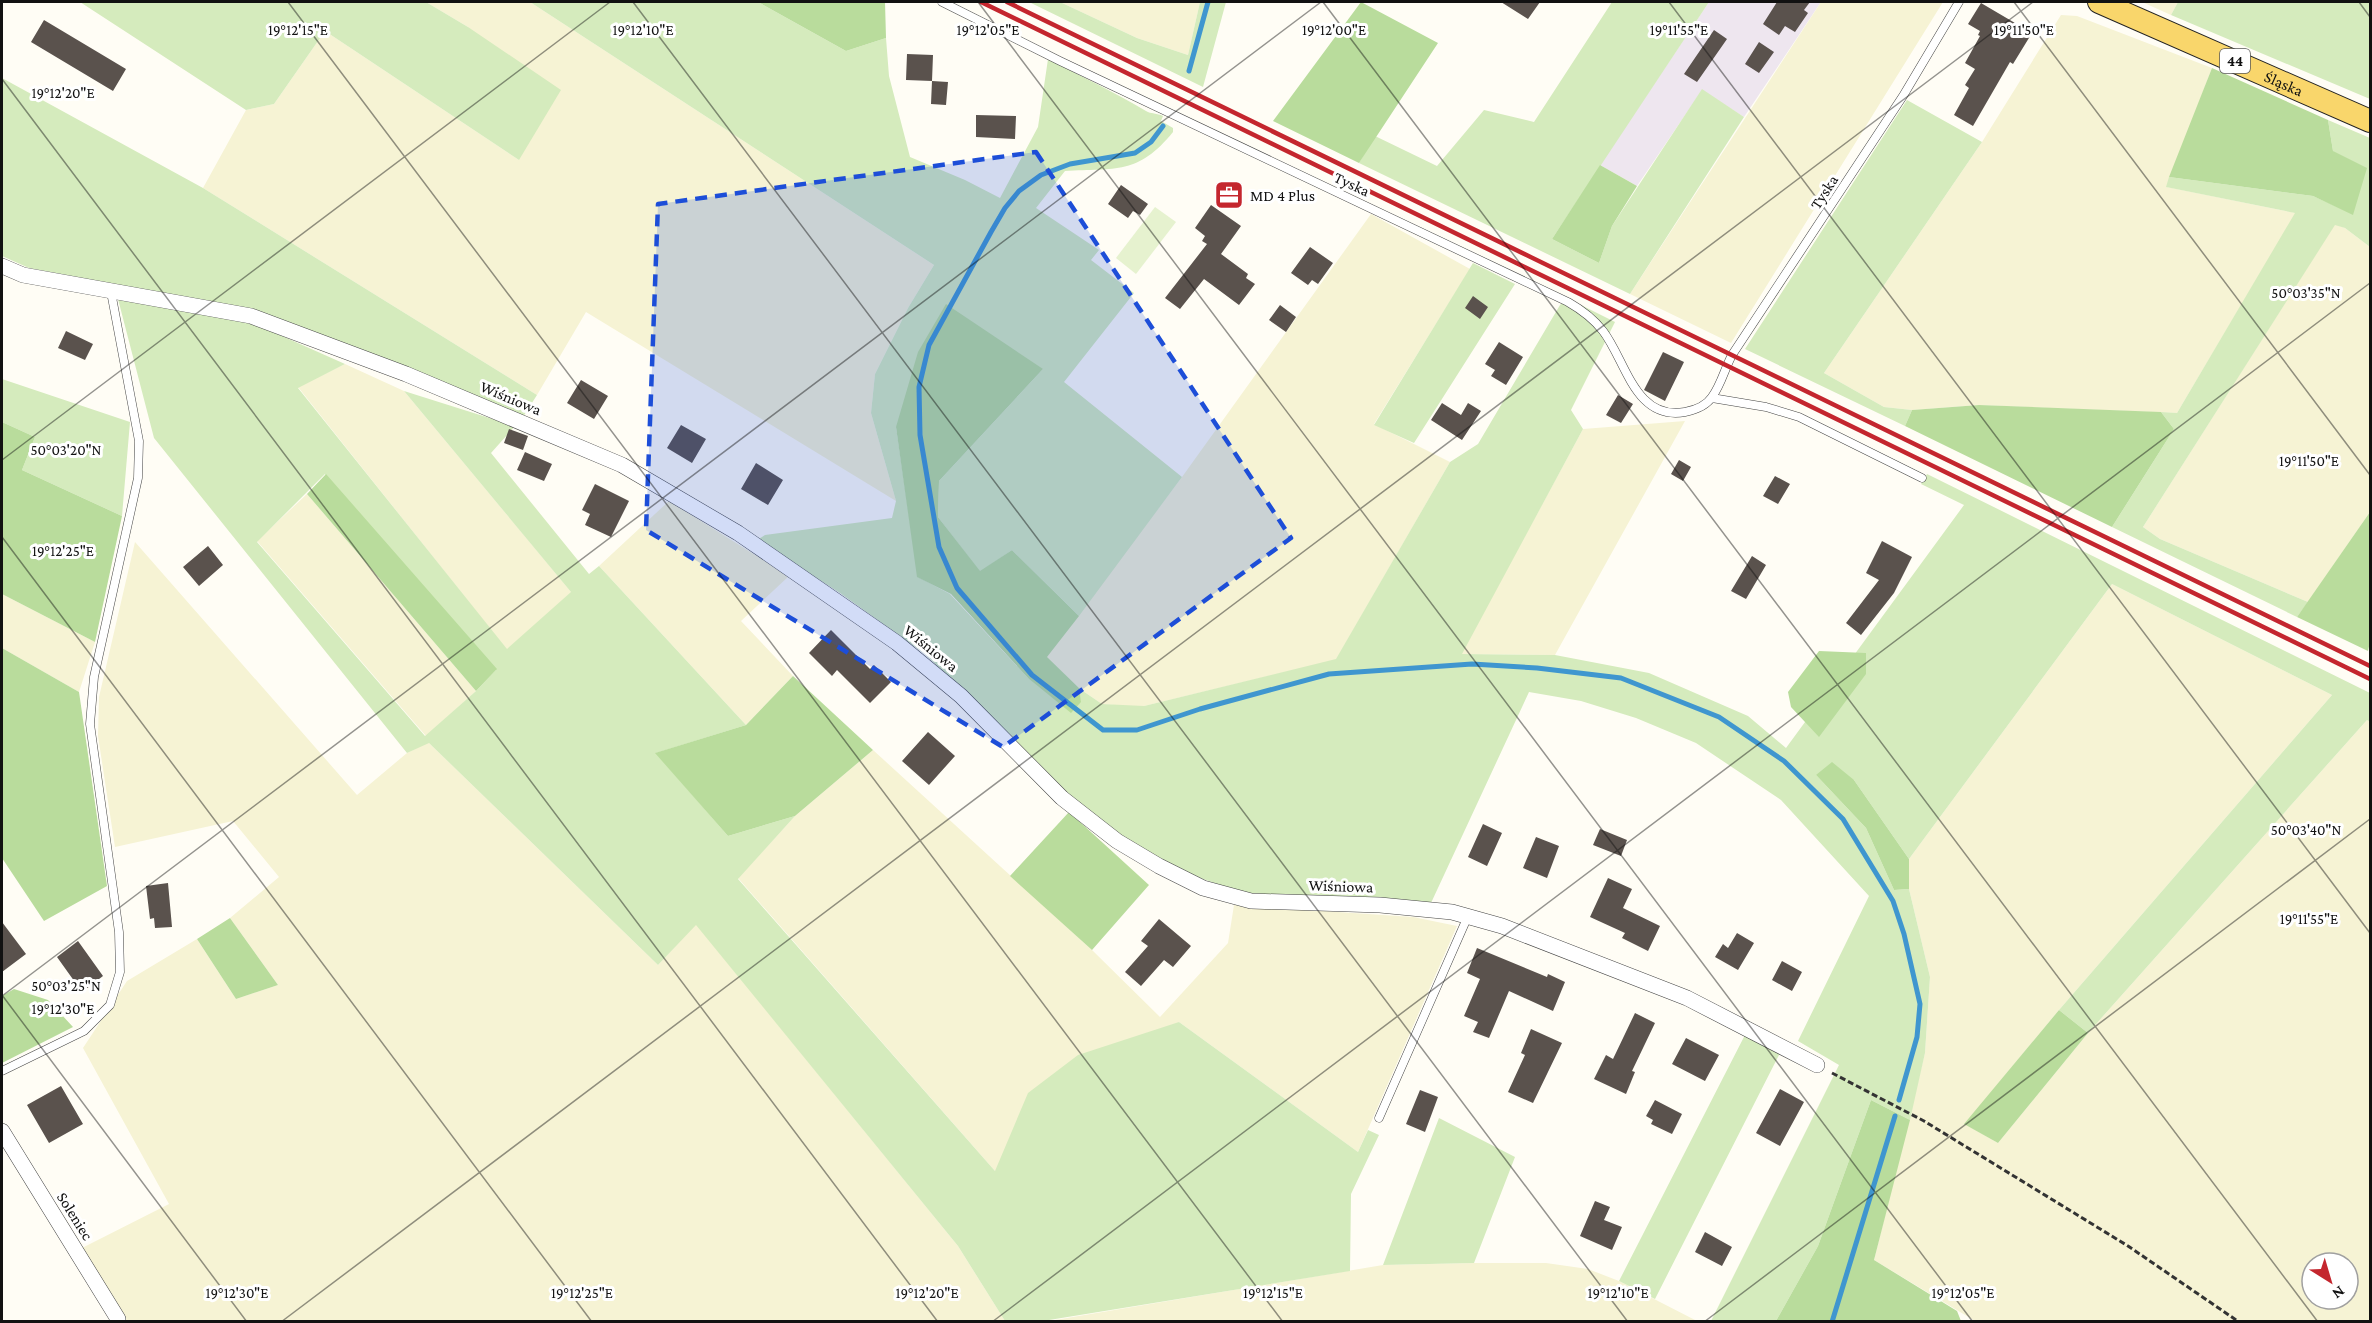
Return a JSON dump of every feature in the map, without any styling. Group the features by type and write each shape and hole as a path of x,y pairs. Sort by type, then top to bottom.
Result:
{"main road":[{"name":"Śląska","path":"2099,2 2370,121"}],"street":[{"name":"Wiśniowa","path":"2,266 23,275 251,316 406,374 622,465 738,533 879,630 961,696 1062,798 1117,841 1203,888 1251,901 1380,904 1452,912 1468,916 1502,926 1687,999 1817,1065"},
{"name":"Soleniec","path":"2,1131 118,1319"}],"lane":[{"name":"Tyska","path":"942,2 1060,61 1568,302 1590,315 1603,331 1616,350 1635,390 1655,409 1668,413 1695,410 1712,398 1732,355 1903,96 1959,2"},
{"path":"2,1071 84,1032 110,1005 120,972 119,932 90,724 94,677 138,478 139,441 111,292"},
{"path":"1712,398 1766,407 1799,417 1922,478"},
{"path":"1379,1118 1468,916"}],"path":[{"path":"1817,1065 1924,1121 2128,1246 2239,1322"}],"highlighted area":[{"path":"1036,152 1291,538 1003,747 646,530 658,204"}],"shaded area":[{"path":"426,2 530,2 934,265 908,308 875,374 871,413 896,501 586,312 537,395 203,188 246,110 274,104 325,31 519,160 468,27"},
{"path":"1060,2 1200,2 1188,55 1137,38"},
{"path":"1709,2 1821,2 1744,117 1702,90 1637,186 1600,165"},
{"path":"1821,2 1943,2 1731,343 1630,294"},
{"path":"2142,2 2178,2 2171,15"},
{"path":"2061,15 2077,16 2212,68 2167,187 2296,213 2177,413 1979,405 1912,410 1884,407 1824,373 1982,142"},
{"path":"1371,214 1470,269 1374,424 1450,462 1336,660 1140,707 1102,704 1080,689 1046,657 1182,477"},
{"path":"2335,224 2345,228 2370,247 2370,512 2308,602 2160,539 2143,527"},
{"path":"345,364 404,391 572,593 507,650 298,387"},
{"path":"1685,421 1555,655 1461,654 1583,429"},
{"path":"307,494 476,691 426,736 257,541"},
{"path":"669,501 789,576 741,621 793,676 746,725 599,566"},
{"path":"135,542 357,795 407,753 428,742 658,965 696,924 958,1246 1005,1321 126,1321 82,1248 169,1204 83,1048 127,981 197,939 236,999 278,985 230,918 279,877 233,821 115,847 98,736 99,697"},
{"path":"2112,584 2332,695 2059,1010 1965,1124 1998,1143 2088,1033 2367,720 2370,722 2370,1321 1975,1321 1874,1260 1925,1053 1930,977 1909,889 1909,859"},
{"path":"2,594 95,642 79,692 2,648"},
{"path":"873,750 1092,950 1160,1017 1228,943 1234,905 1413,917 1457,926 1358,1152 1179,1022 995,1171 738,878 795,816"},
{"path":"1546,1263 1588,1269 1619,1281 1697,1321 1043,1322 1383,1265"}],"green space":[{"path":"80,2 426,2 468,27 561,90 519,160 325,31 274,104 246,110"},
{"path":"530,2 758,2 846,51 886,38 889,76 910,157 965,180 1000,198 1038,127 1048,59 1148,112 1163,116 1161,121 1173,128 1173,132 1160,146 1149,156 1137,162 1112,169 1065,171 1036,208 1099,250 1091,260 1134,293 1064,382 1182,477 1079,616 1012,550 980,572 938,517 939,481 1043,369 896,427 918,577 950,594 1028,678 1081,702 1080,689 1102,704 1144,706 1336,659 1450,462 1478,444 1560,305 1567,298 1615,322 1571,410 1583,429 1462,654 1555,655 1649,673 1748,716 1786,748 1964,505 1921,484 1927,474 2370,693 2370,722 2367,720 2088,1033 2059,1010 2332,695 2112,584 1909,859 1854,780 1816,775 1866,828 1894,890 1909,889 1930,977 1925,1053 1910,1120 1871,1100 1818,1246 1776,1321 1711,1321 1839,1065 1798,1041 1869,896 1781,800 1696,743 1636,718 1581,701 1529,692 1431,903 1243,893 1166,866 1090,816 925,654 840,593 757,540 765,535 892,518 896,501 871,413 875,374 908,308 934,265"},
{"path":"758,2 885,2 886,38 846,51"},
{"path":"1029,2 1060,2 1137,38 1188,55 1200,2 1226,2 1203,87"},
{"path":"1361,2 1438,43 1359,163 1273,121"},
{"path":"1612,2 1709,2 1552,239 1599,263 1612,226 1702,89 1744,117 1630,294 1359,163 1375,136 1437,166 1484,110 1534,122"},
{"path":"2178,2 2370,2 2370,99 2171,15"},
{"path":"2212,68 2328,120 2333,151 2367,168 2353,215 2313,196 2169,177"},
{"path":"2,78 203,188 537,395 523,417 256,311 29,268 2,256"},
{"path":"1907,100 1982,142 1824,373 1884,407 1912,410 1905,426 1745,349"},
{"path":"2328,120 2370,138 2370,247 2345,228 2335,225 2143,527 2160,539 2308,602 2297,617 2112,527 2174,429 2161,412 2177,413 2295,213 2166,187 2169,177 2313,196 2353,214 2333,151"},
{"path":"1600,165 1637,186 1612,226 1599,263 1552,239"},
{"path":"1155,207 1176,222 1136,274 1116,258"},
{"path":"1473,263 1515,284 1414,443 1374,425"},
{"path":"118,299 244,319 345,364 298,388 507,649 571,592 404,391 515,426 491,453 589,574 599,566 746,725 656,753 728,836 795,816 738,879 995,1171 1028,1093 1078,1055 1179,1022 1358,1152 1368,1130 1379,1135 1351,1194 1350,1271 1043,1321 1005,1321 958,1246 696,925 658,965 429,743 407,753 154,438","holes":["325,474 496,670 425,736 257,542"]},
{"path":"946,304 1043,369 939,481 938,517 980,571 1012,550 1079,616 1047,657 1080,689 1081,702 1071,713 1028,678 951,594 917,577 896,427 918,352"},
{"path":"2,379 130,422 122,516 22,470 35,437 2,422"},
{"path":"1979,405 2161,412 2174,429 2112,527 1905,426 1912,410"},
{"path":"2,422 35,437 22,470 122,516 95,642 2,594"},
{"path":"326,474 497,669 476,691 307,494"},
{"path":"2370,512 2370,642 2368,651 2297,617"},
{"path":"2,648 79,692 107,886 44,921 2,858"},
{"path":"1819,651 1866,653 1866,674 1819,737 1791,707 1788,692"},
{"path":"793,676 873,750 795,816 728,836 655,753 746,725"},
{"path":"1832,762 1854,780 1909,859 1909,889 1894,890 1866,828 1816,775"},
{"path":"1069,812 1149,885 1092,950 1010,876"},
{"path":"230,918 278,985 236,999 197,939"},
{"path":"14,989 48,1000 73,1027 2,1063 2,996"},
{"path":"2059,1010 2088,1033 1998,1143 1964,1124"},
{"path":"1746,1033 1781,1051 1655,1299 1619,1281"},
{"path":"1871,1100 1910,1120 1874,1260 1957,1311 1961,1321 1776,1321 1818,1246"},
{"path":"1439,1118 1515,1157 1474,1263 1383,1265"}],"building":[{"path":"1501,2 1540,2 1528,19"},
{"path":"1777,2 1810,2 1804,10 1808,13 1795,32 1785,26 1779,35 1763,24"},
{"path":"1981,3 2032,33 2013,64 2010,62 1973,126 1954,115 1969,88 1965,85 1975,69 1965,63 1980,36 1978,35 1980,31 1968,24"},
{"path":"44,20 126,69 113,91 31,42"},
{"path":"1714,30 1727,39 1697,82 1684,74"},
{"path":"1759,42 1774,52 1759,73 1745,64"},
{"path":"907,54 933,55 932,81 906,80"},
{"path":"932,81 948,82 946,105 931,104"},
{"path":"976,115 1016,116 1015,139 976,137"},
{"path":"1121,185 1148,204 1140,215 1133,211 1128,218 1108,204"},
{"path":"1211,205 1241,226 1221,254 1248,274 1246,278 1255,284 1239,305 1204,279 1180,309 1165,298 1207,244 1202,241 1205,236 1195,228"},
{"path":"1310,247 1333,263 1318,284 1312,280 1308,285 1291,273"},
{"path":"1473,296 1488,307 1480,319 1465,308"},
{"path":"1280,305 1296,317 1286,332 1269,320"},
{"path":"66,331 93,344 85,360 58,348"},
{"path":"1499,342 1523,357 1506,385 1491,376 1495,370 1485,364"},
{"path":"1663,352 1684,362 1665,401 1644,390"},
{"path":"581,380 608,396 594,419 567,403"},
{"path":"1618,395 1633,404 1621,423 1606,415"},
{"path":"1442,403 1461,415 1468,403 1481,411 1462,440 1431,420"},
{"path":"681,425 706,439 692,463 667,448"},
{"path":"509,429 528,436 523,450 504,443"},
{"path":"525,452 552,464 544,481 517,470"},
{"path":"1679,460 1691,467 1683,481 1671,474"},
{"path":"756,463 783,480 768,505 741,489"},
{"path":"1775,476 1790,484 1778,504 1763,496"},
{"path":"595,484 629,501 611,537 585,525 590,514 582,510"},
{"path":"1882,541 1912,557 1894,593 1861,635 1846,623 1879,580 1866,573"},
{"path":"208,546 223,565 199,586 183,567"},
{"path":"1752,556 1766,565 1746,599 1731,591"},
{"path":"831,630 870,669 874,665 891,682 870,703 837,670 832,676 809,653"},
{"path":"928,732 955,756 929,785 902,761"},
{"path":"1483,824 1502,833 1487,866 1468,857"},
{"path":"1600,829 1627,840 1621,856 1593,845"},
{"path":"1536,837 1559,846 1547,878 1523,868"},
{"path":"1608,878 1632,889 1623,908 1660,926 1648,951 1622,938 1625,933 1590,917"},
{"path":"168,883 172,927 155,928 154,918 150,919 146,886"},
{"path":"1159,919 1191,946 1173,967 1164,960 1141,986 1125,972 1148,946 1141,941"},
{"path":"2,922 26,954 2,972"},
{"path":"1737,933 1754,943 1738,970 1715,957 1723,944 1728,948"},
{"path":"78,941 103,976 82,992 57,957"},
{"path":"1477,948 1547,977 1548,974 1565,982 1553,1011 1509,991 1489,1038 1473,1032 1478,1022 1464,1016 1480,979 1467,973"},
{"path":"1782,961 1802,972 1792,991 1772,980"},
{"path":"1635,1013 1655,1023 1632,1071 1635,1072 1626,1094 1594,1079 1606,1055 1613,1059"},
{"path":"1531,1029 1562,1043 1533,1103 1508,1092 1525,1055 1521,1053"},
{"path":"1686,1038 1719,1055 1705,1081 1672,1064"},
{"path":"61,1086 83,1124 49,1143 27,1105"},
{"path":"1780,1089 1804,1102 1780,1146 1756,1133"},
{"path":"1420,1090 1438,1097 1425,1132 1406,1124"},
{"path":"1655,1100 1682,1114 1672,1134 1651,1124 1653,1120 1646,1116"},
{"path":"1595,1201 1610,1207 1604,1220 1622,1227 1612,1250 1580,1236"},
{"path":"1705,1232 1732,1247 1722,1266 1695,1252"}],"waterway":[{"path":"1189,71 1208,2"},
{"path":"1163,126 1151,142 1135,153 1070,164 1041,175 1019,191 1005,208 929,345 919,387 920,435 939,547 957,588 1032,675 1103,730 1137,730 1200,709 1329,674 1472,664 1537,668 1621,678 1719,717 1784,761 1843,819 1893,901 1904,934 1920,1004 1917,1037 1899,1100"},
{"path":"1832,1322 1895,1116"}],"railway":[{"path":"981,2 2370,679"},
{"path":"1007,2 2370,666"}],"place":[{"name":"MD 4 Plus","path":"1229,195"}]}
